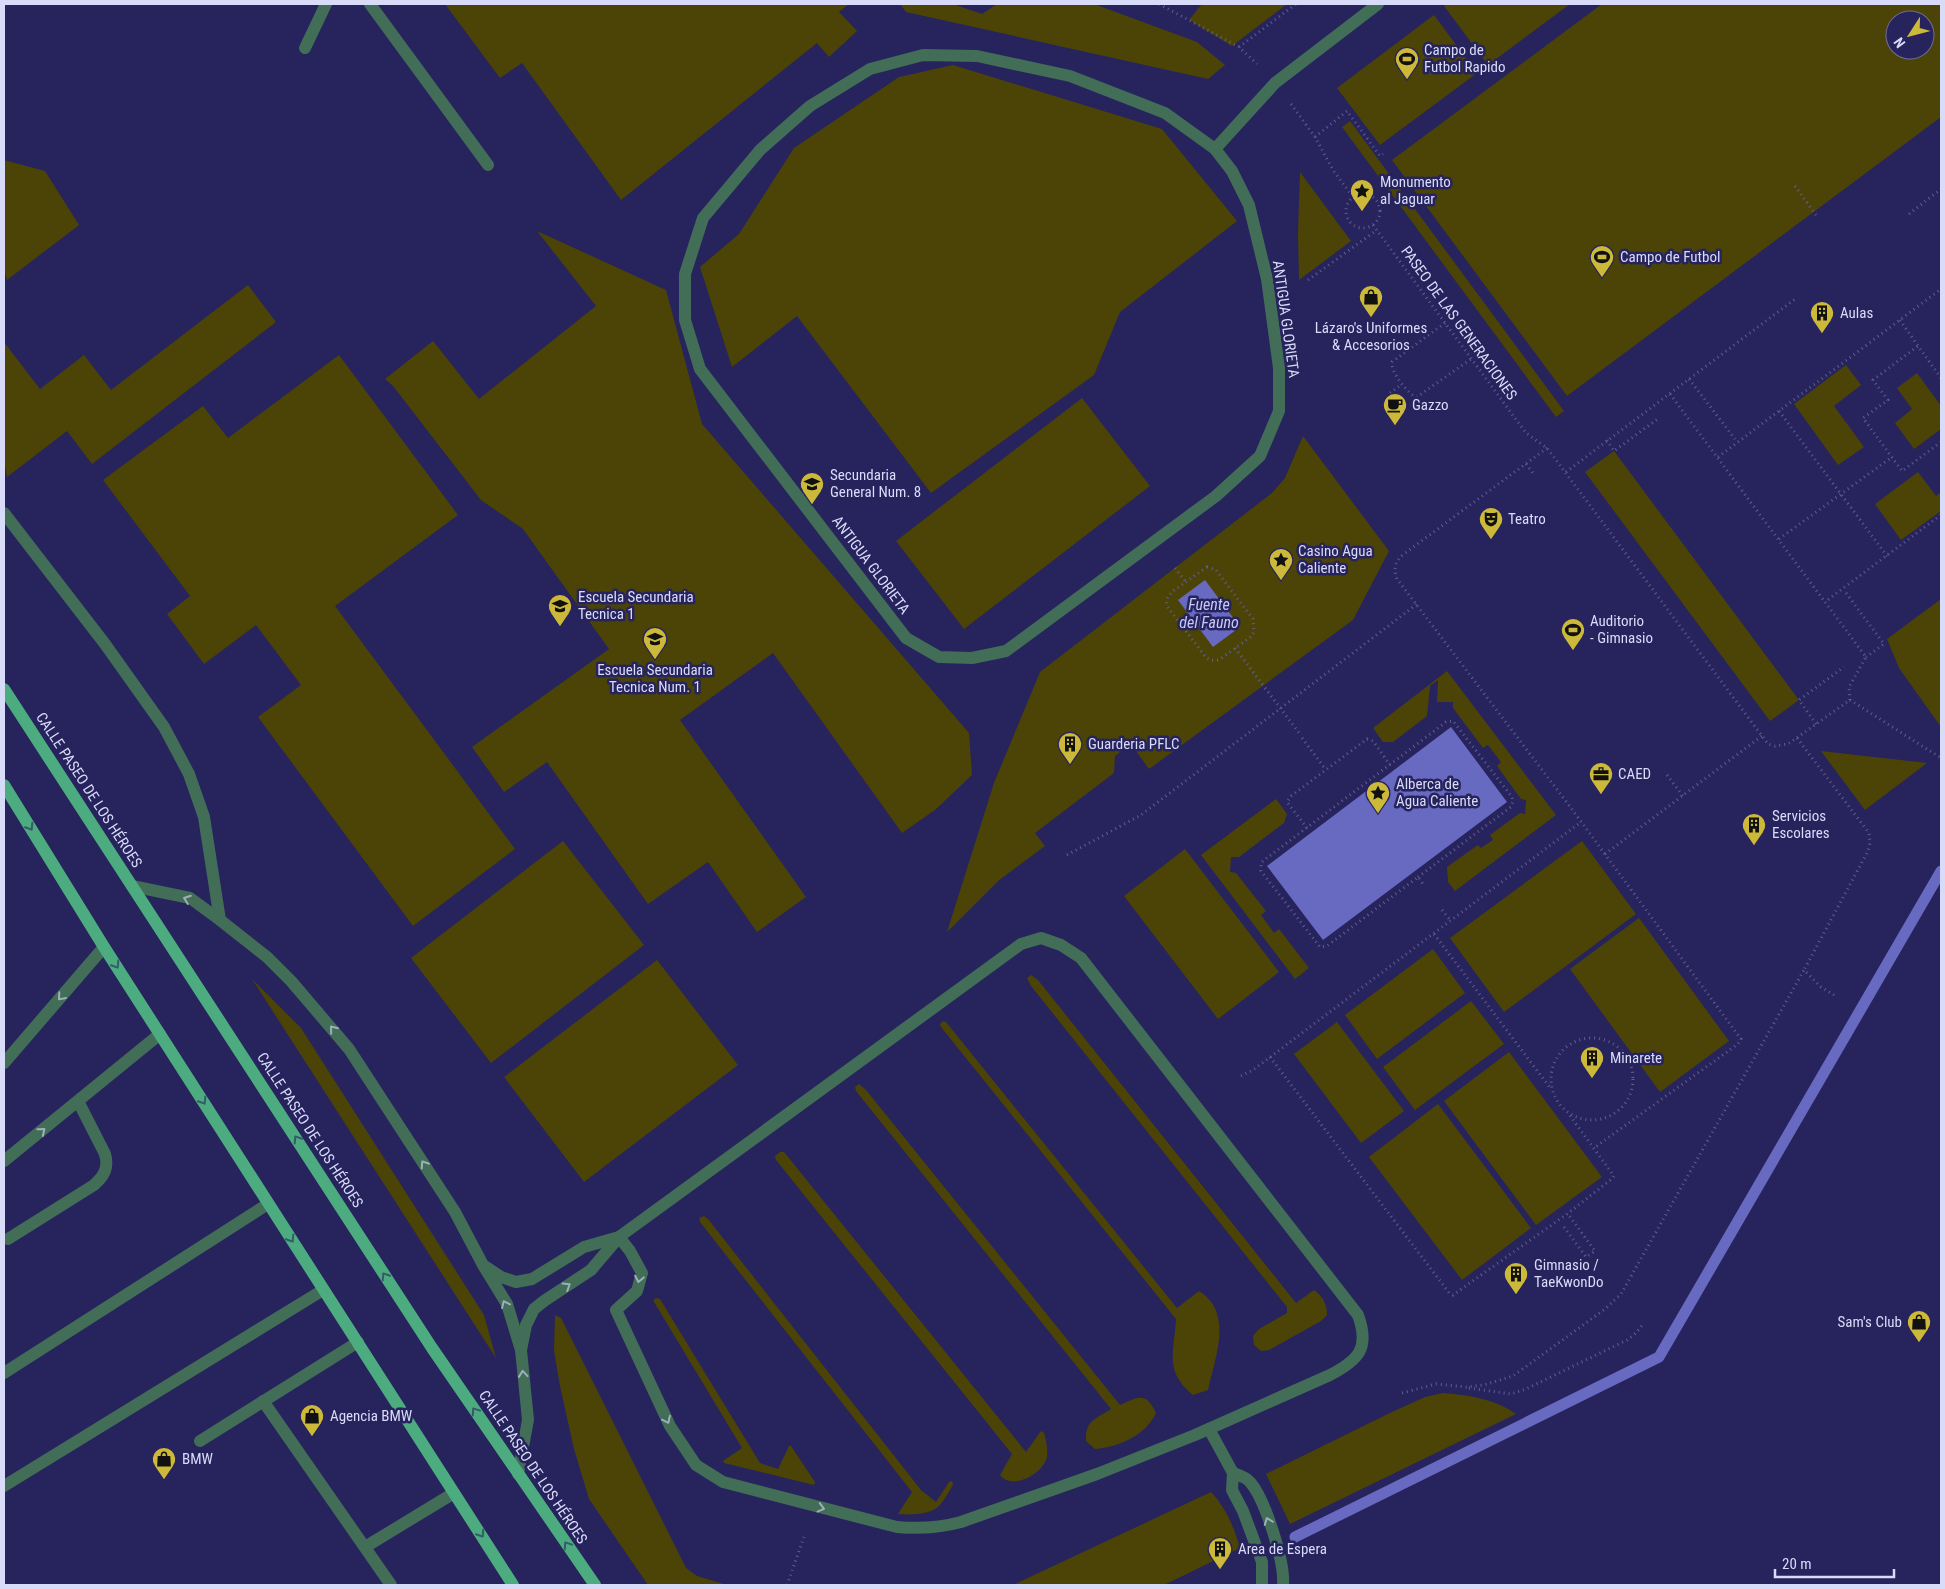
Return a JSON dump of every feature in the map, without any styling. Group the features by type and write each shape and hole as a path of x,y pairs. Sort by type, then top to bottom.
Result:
{"main road":[{"name":"CALLE PASEO DE LOS HÉROES","path":"4,688 432,1348 595,1585"},
{"path":"4,785 104,947 513,1585"}],"street":[{"path":"305,48 326,4"},
{"path":"370,4 488,165"},
{"path":"1215,149 1275,83 1378,4"},
{"name":"ANTIGUA GLORIETA","path":"923,55 977,56 1070,76 1165,113 1215,149 1232,171 1249,205 1268,288 1280,368 1279,411 1260,456 1216,496 1006,651 972,658 939,657 906,638 700,369 685,320 685,274 704,218 760,150 810,106 870,69 923,55"},
{"path":"4,513 105,644 164,726 189,774 204,817 220,920"},
{"path":"132,886 190,898 220,920 267,957 291,981 349,1049 455,1212 483,1265 507,1304 521,1350 528,1420 518,1474"},
{"path":"521,1350 526,1325 534,1309 591,1270 620,1237 1021,944 1041,938 1061,944 1081,958 1358,1315 1363,1330 1362,1346 1348,1366 1209,1429 1097,1474 961,1522 921,1529 897,1527 871,1522 723,1482 696,1465 670,1426 616,1310 637,1290 642,1273 620,1237"},
{"path":"4,1063 104,947"},
{"path":"4,1161 160,1034"},
{"path":"5,1237 94,1185 103,1177 108,1162 106,1154 78,1101"},
{"path":"4,1373 268,1204"},
{"path":"483,1265 501,1276 516,1282 532,1279 584,1247 620,1237"},
{"path":"4,1486 323,1290"},
{"path":"200,1441 358,1342"},
{"path":"263,1401 391,1585"},
{"path":"1209,1429 1233,1473 1232,1490 1243,1511 1262,1562 1262,1585"},
{"path":"1233,1473 1250,1481 1258,1496 1280,1556 1283,1585"},
{"path":"365,1547 454,1493"}],"path":[{"path":"1159,4 1239,47 1259,66"},
{"path":"1239,47 1296,4"},
{"path":"1275,83 1315,137 1334,170 1353,196"},
{"path":"1315,137 1347,111 1380,156 1383,154"},
{"path":"1795,186 1816,215"},
{"path":"1909,214 1941,189"},
{"path":"1368,194 1377,200 1381,211 1380,216 1373,225 1368,228 1356,227 1347,218 1346,206 1353,196 1368,194"},
{"name":"PASEO DE LAS GENERACIONES","path":"1373,225 1526,433 1547,448 1566,472 1762,736"},
{"path":"1308,280 1377,230"},
{"path":"1718,457 1941,289"},
{"path":"1566,472 1795,299"},
{"path":"1900,320 1941,378"},
{"path":"1445,323 1392,362 1393,371 1402,384 1412,396 1417,397 1471,359"},
{"path":"1918,346 1873,380 1888,400 1863,418 1902,471 1941,442"},
{"path":"1689,379 1735,439"},
{"path":"1390,393 1402,384"},
{"path":"1670,394 1866,657"},
{"path":"1779,411 1887,556"},
{"path":"1606,440 1614,451 1659,418"},
{"path":"1547,448 1399,558 1395,564 1394,571 1397,579 1605,854 1741,1039 1738,1044 1594,1148"},
{"path":"1778,539 1892,457"},
{"path":"1526,464 1533,473"},
{"path":"1825,602 1941,515"},
{"path":"1207,567 1216,570 1253,619 1254,632 1252,636 1235,648 1219,660 1208,660 1167,606 1168,595 1207,567"},
{"path":"1175,568 1186,582"},
{"path":"1846,593 1884,644 1866,657 1849,687 1850,700"},
{"path":"1066,855 1140,815 1417,604"},
{"path":"1235,648 1299,734"},
{"path":"1816,724 1798,700 1844,667"},
{"path":"1605,854 1762,736 1768,744 1774,746 1788,744 1850,700"},
{"path":"1850,700 1941,758"},
{"path":"1453,721 1513,801 1511,807 1327,946 1320,947 1261,872 1260,867 1263,860 1307,828 1446,722 1453,721"},
{"path":"1302,738 1326,770"},
{"path":"1466,1387 1500,1381 1513,1376 1605,1309 1621,1294 1804,970 1868,851 1870,842 1868,834 1797,738"},
{"path":"1307,828 1287,802 1290,796 1367,739 1373,741 1390,764"},
{"path":"1667,775 1682,796"},
{"path":"1241,1076 1270,1057 1581,822"},
{"path":"1418,877 1423,884"},
{"path":"1442,910 1451,921"},
{"path":"1270,1057 1450,1294 1456,1294 1567,1214 1614,1176 1559,1103 1553,1091 1434,934"},
{"path":"1804,970 1821,987 1834,995"},
{"path":"1553,1091 1551,1077 1554,1064 1561,1052 1572,1044 1584,1038 1599,1038 1612,1043 1623,1051 1630,1063 1633,1089 1628,1101 1619,1112 1607,1118 1594,1121 1580,1119 1568,1113"},
{"path":"1564,1227 1586,1257 1595,1251 1567,1214"},
{"path":"1402,1393 1436,1384 1466,1387 1499,1394 1511,1394 1526,1389 1627,1340 1644,1323"},
{"path":"787,1585 804,1537"}],"shaded area":[{"path":"445,4 849,4 839,12 857,31 829,57 817,43 621,200 522,63 500,78"},
{"path":"900,4 953,4 982,14 997,4 1094,4 1197,42 1225,65 1208,79 906,12"},
{"path":"1202,4 1287,4 1232,46 1189,20"},
{"name":"Campo de Futbol Rapido","path":"1448,4 1570,4 1488,65 1444,6"},
{"name":"Campo de Futbol","path":"1602,4 1941,4 1941,117 1567,396 1392,160"},
{"name":"Campo de Futbol Rapido","path":"1434,15 1477,73 1380,145 1337,88"},
{"path":"953,65 1162,129 1237,221 1120,312 1094,375 931,493 797,316 732,367 700,267 739,234 794,148 899,77"},
{"path":"1350,121 1564,411 1556,417 1342,127"},
{"path":"4,160 45,171 79,225 7,280 4,270"},
{"path":"1300,172 1351,241 1299,280 1298,233"},
{"path":"537,231 666,290 702,424 969,733 972,775 935,810 902,833 773,653 680,720 806,897 757,932 708,862 648,904 547,762 504,792 472,747 609,649 523,529 481,500 393,386 385,379 433,341 479,399 596,306"},
{"path":"248,285 276,322 92,464 67,431 7,477 4,461 4,342 40,389 84,355 111,390"},
{"path":"339,355 458,515 335,606 515,849 413,926 258,717 301,685 256,625 204,664 167,614 190,596 103,480 203,406 228,438"},
{"path":"1846,365 1861,385 1834,406 1864,447 1838,465 1794,404"},
{"path":"1917,373 1941,406 1941,429 1914,449 1895,423 1912,409 1897,388"},
{"path":"1082,398 1150,486 964,629 896,541"},
{"path":"1303,436 1389,551 1353,620 1149,769 1131,744 1115,756 1114,773 1035,833 1045,846 998,881 947,932 994,783 1040,672 1272,493 1285,478"},
{"path":"1614,451 1799,700 1770,721 1585,472"},
{"path":"1918,472 1936,496 1941,492 1941,511 1901,540 1875,504"},
{"path":"1941,599 1941,727 1899,668 1887,639"},
{"path":"1447,671 1556,815 1455,891 1448,882 1447,867 1478,845 1481,848 1493,840 1490,835 1520,813 1525,814 1526,800 1521,799 1497,766 1501,762 1488,745 1483,748 1453,708 1453,702 1437,702 1438,680 1430,686 1427,716 1393,742 1383,742 1373,728"},
{"path":"1821,751 1927,763 1865,810"},
{"path":"1276,799 1287,814 1284,823 1239,857 1231,857 1230,872 1236,873 1266,911 1261,915 1274,933 1279,929 1309,968 1295,979 1201,855"},
{"path":"563,841 644,945 491,1063 411,958"},
{"path":"1582,841 1636,914 1504,1012 1450,938"},
{"path":"1185,849 1279,972 1218,1019 1124,896"},
{"path":"1639,918 1729,1041 1660,1092 1570,969"},
{"path":"1433,949 1465,993 1377,1059 1345,1015"},
{"path":"657,960 738,1065 584,1182 504,1077"},
{"path":"1031,975 1038,980 1296,1303 1314,1290 1322,1298 1327,1315 1321,1321 1269,1350 1261,1351 1254,1345 1253,1336 1259,1329 1287,1313 1287,1307 1031,986 1027,978"},
{"path":"252,979 301,1028 484,1315 496,1358"},
{"path":"1471,1001 1504,1044 1415,1110 1383,1067"},
{"path":"943,1021 946,1022 1177,1308 1199,1291 1210,1300 1216,1311 1219,1323 1219,1336 1208,1390 1193,1395 1178,1378 1173,1361 1176,1319 941,1027 940,1024"},
{"path":"1337,1022 1404,1111 1361,1143 1294,1054"},
{"path":"1509,1052 1602,1177 1536,1225 1444,1101"},
{"path":"859,1084 866,1090 1120,1405 1137,1398 1149,1401 1156,1413 1146,1428 1139,1434 1122,1443 1104,1448 1095,1449 1086,1441 1087,1429 1092,1421 1111,1409 856,1091 855,1087"},
{"path":"1438,1104 1531,1228 1462,1280 1369,1157"},
{"path":"780,1152 784,1152 1026,1452 1041,1431 1044,1433 1047,1457 1040,1469 1034,1474 1019,1481 1005,1480 1000,1475 1012,1454 776,1160 775,1156"},
{"path":"704,1216 921,1490 936,1502 949,1482 952,1481 953,1485 942,1503 936,1508 920,1514 898,1514 912,1492 700,1222 699,1218"},
{"path":"654,1299 660,1299 760,1463 778,1469 789,1446 791,1446 815,1482 814,1485 724,1463 723,1461 742,1448 654,1302"},
{"path":"555,1315 561,1318 686,1568 697,1576 727,1585 648,1585 589,1499 574,1449 560,1386 554,1351"},
{"path":"1443,1393 1491,1401 1516,1414 1290,1524 1266,1474 1392,1412 1425,1397"},
{"path":"1211,1492 1229,1518 1240,1548 1164,1585 1013,1585"}],"water":[{"name":"Fuente del Fauno","path":"1205,580 1240,627 1213,647 1178,600"},
{"path":"1451,727 1507,802 1323,940 1267,866"}],"waterway":[{"path":"1295,1537 1659,1357 1941,871"}],"place":[{"name":"Campo de Futbol Rapido","path":"1407,80"},
{"name":"Monumento al Jaguar","path":"1362,212"},
{"name":"Campo de Futbol","path":"1602,278"},
{"name":"Lázaro's Uniformes & Accesorios","path":"1371,318"},
{"name":"Aulas","path":"1822,334"},
{"name":"Gazzo","path":"1395,426"},
{"name":"Secundaria General Num. 8","path":"812,505"},
{"name":"Teatro","path":"1491,540"},
{"name":"Casino Agua Caliente","path":"1281,581"},
{"name":"Escuela Secundaria Tecnica 1","path":"560,627"},
{"name":"Auditorio - Gimnasio","path":"1573,651"},
{"name":"Escuela Secundaria Tecnica Num. 1","path":"655,660"},
{"name":"Guarderia PFLC","path":"1070,765"},
{"name":"CAED","path":"1601,795"},
{"name":"Alberca de Agua Caliente","path":"1378,814"},
{"name":"Servicios Escolares","path":"1754,846"},
{"name":"Minarete","path":"1592,1079"},
{"name":"Gimnasio / TaeKwonDo","path":"1516,1295"},
{"name":"Sam's Club","path":"1919,1343"},
{"name":"Agencia BMW","path":"312,1437"},
{"name":"BMW","path":"164,1480"},
{"name":"Area de Espera","path":"1220,1570"}]}
